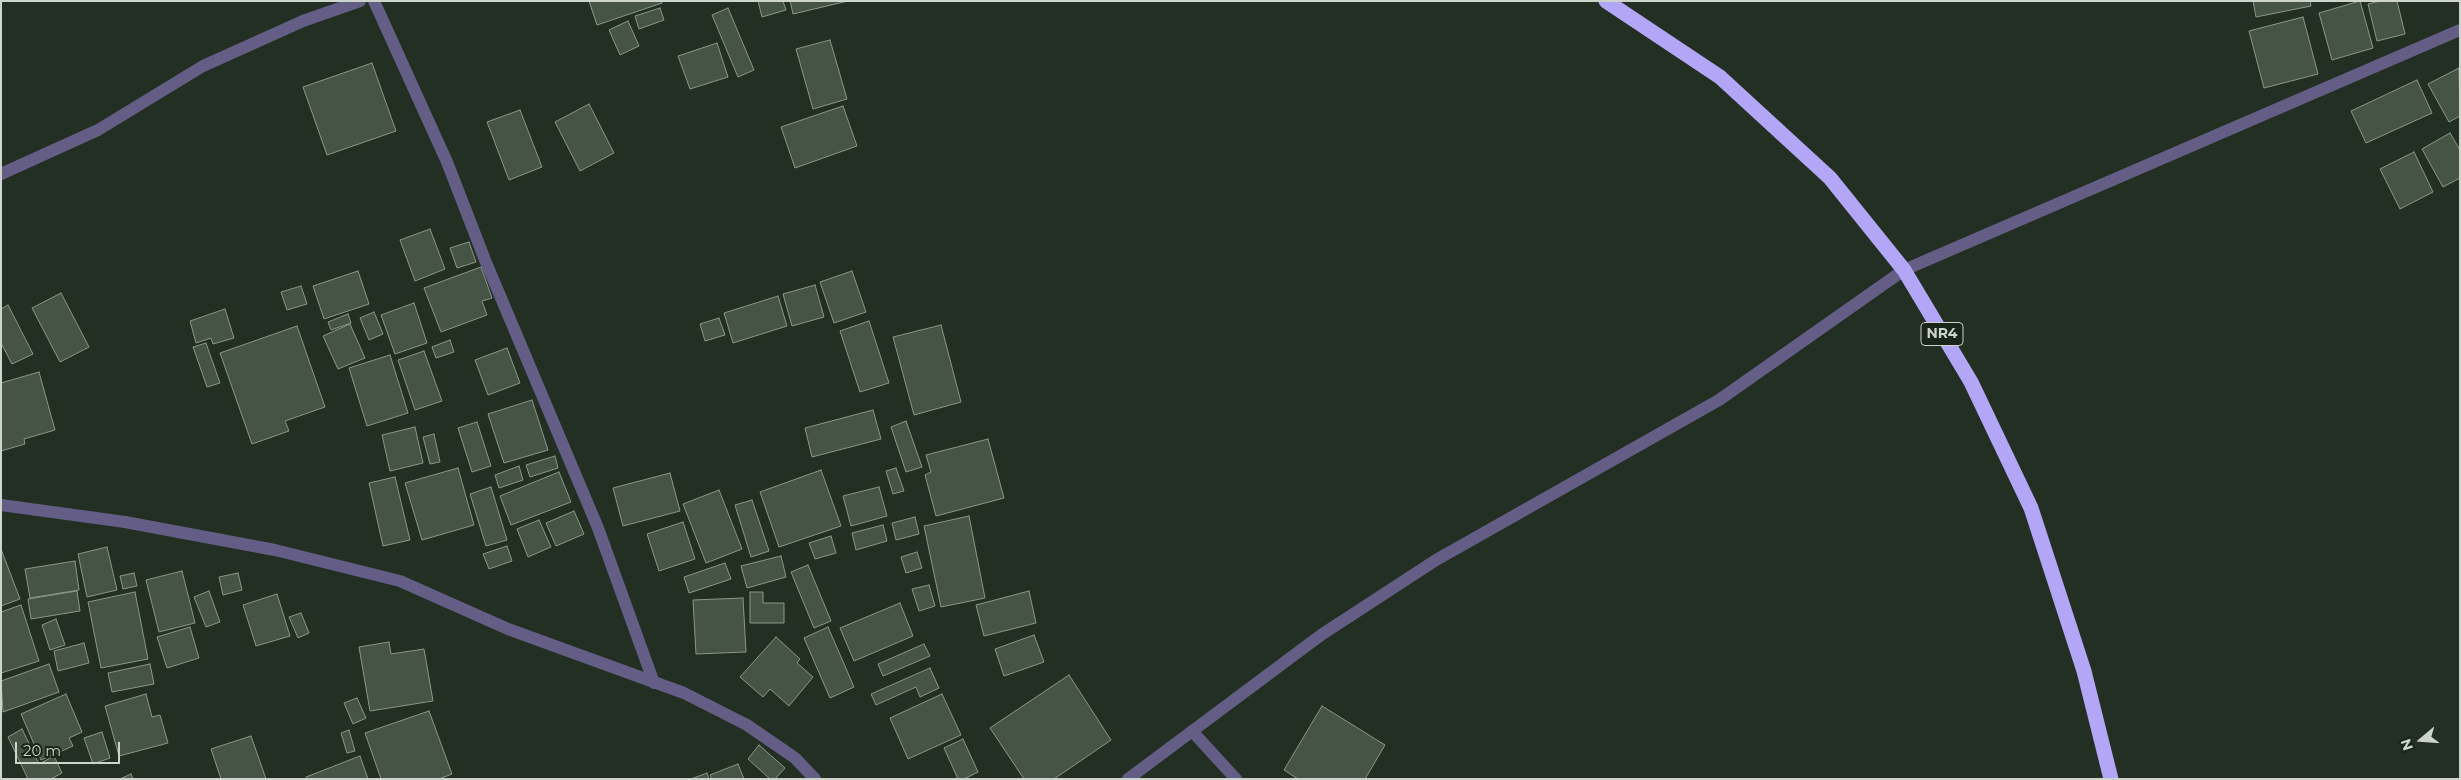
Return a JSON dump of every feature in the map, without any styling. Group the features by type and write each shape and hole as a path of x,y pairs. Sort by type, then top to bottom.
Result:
{"highway":[{"name":"NR4","path":"1606,1 1720,77 1830,178 1904,270 1971,382 2031,508 2084,671 2111,779"}],"street":[{"path":"1,174 98,130 203,66 303,21 360,1"},
{"path":"374,1 447,162 485,260 598,528 654,683"},
{"path":"1128,779 1321,635 1436,560 1719,400 1904,270 2460,30"},
{"path":"1,505 125,522 275,550 400,581 508,629 684,693 747,725 795,758 815,779"},
{"path":"1192,731 1236,779"}],"building":[{"path":"589,1 661,1 662,3 597,25"},
{"path":"758,1 783,1 786,10 762,17"},
{"path":"790,1 848,1 793,14"},
{"path":"2253,1 2310,1 2311,6 2256,17"},
{"path":"2360,1 2373,48 2332,60 2319,13"},
{"path":"2380,1 2397,1 2405,34 2377,41 2368,4"},
{"path":"660,8 664,20 639,29 635,16"},
{"path":"728,8 754,70 738,77 712,15"},
{"path":"2303,17 2318,74 2264,88 2249,31"},
{"path":"628,21 639,46 620,55 609,30"},
{"path":"830,40 847,99 813,109 796,49"},
{"path":"717,43 728,77 690,89 678,56"},
{"path":"372,63 396,131 327,155 303,87"},
{"path":"2459,68 2460,116 2449,122 2428,84"},
{"path":"2417,80 2432,113 2366,143 2351,111"},
{"path":"589,104 614,153 580,171 555,122"},
{"path":"843,106 857,146 795,168 781,127"},
{"path":"520,110 542,167 509,180 487,122"},
{"path":"2450,133 2460,150 2460,178 2443,187 2422,149"},
{"path":"2414,152 2433,192 2400,209 2380,169"},
{"path":"430,229 445,269 415,281 400,240"},
{"path":"469,242 476,262 457,268 450,248"},
{"path":"481,267 492,298 482,301 487,315 441,332 424,288"},
{"path":"358,271 369,304 324,319 313,286"},
{"path":"852,271 866,312 834,323 820,282"},
{"path":"815,285 824,317 792,326 783,294"},
{"path":"301,286 307,304 287,310 281,292"},
{"path":"61,293 89,347 60,362 32,308"},
{"path":"778,296 787,326 733,343 724,313"},
{"path":"414,303 427,343 395,354 381,315"},
{"path":"8,305 33,354 12,364 1,343 1,309"},
{"path":"225,309 234,338 213,344 211,338 196,343 190,321"},
{"path":"374,312 383,334 369,340 360,318"},
{"path":"348,314 351,323 331,330 328,322"},
{"path":"719,318 725,335 705,341 700,324"},
{"path":"869,321 889,383 860,392 840,331"},
{"path":"350,324 365,358 338,369 323,336"},
{"path":"941,325 961,402 914,415 893,337"},
{"path":"297,326 325,407 285,421 289,431 252,444 220,353"},
{"path":"450,340 454,352 436,358 432,347"},
{"path":"206,343 220,383 207,387 193,347"},
{"path":"507,348 520,383 488,395 475,360"},
{"path":"424,351 442,401 415,410 398,360"},
{"path":"390,355 408,413 367,426 349,368"},
{"path":"39,372 55,430 24,439 25,444 1,451 1,383"},
{"path":"532,400 548,450 504,463 488,414"},
{"path":"873,410 881,439 812,457 805,428"},
{"path":"906,421 922,467 906,472 891,427"},
{"path":"477,422 491,466 472,472 458,428"},
{"path":"415,427 423,463 390,471 382,435"},
{"path":"434,434 440,462 430,464 423,437"},
{"path":"988,439 1004,498 936,516 925,475 931,472 926,455"},
{"path":"555,456 558,468 530,477 526,465"},
{"path":"519,466 523,480 499,488 495,475"},
{"path":"458,468 474,525 422,540 405,483"},
{"path":"896,468 904,491 893,494 886,471"},
{"path":"821,470 841,526 779,547 760,492"},
{"path":"559,472 571,502 511,525 500,496"},
{"path":"670,473 680,511 623,526 613,488"},
{"path":"395,477 410,540 383,546 369,483"},
{"path":"491,487 507,540 486,546 470,494"},
{"path":"879,487 887,516 851,526 843,496"},
{"path":"719,490 742,549 706,563 683,504"},
{"path":"752,500 769,551 751,557 735,505"},
{"path":"574,511 584,534 556,546 546,523"},
{"path":"969,516 985,598 941,607 924,526"},
{"path":"915,517 919,534 896,540 892,523"},
{"path":"539,520 551,547 528,557 517,529"},
{"path":"683,522 695,559 659,571 647,534"},
{"path":"883,525 887,541 856,550 852,533"},
{"path":"831,536 836,553 815,559 809,543"},
{"path":"507,546 512,561 489,569 483,554"},
{"path":"107,547 117,590 87,597 78,554"},
{"path":"1,549 20,599 1,606"},
{"path":"917,552 922,568 906,573 901,557"},
{"path":"781,556 786,577 747,588 741,566"},
{"path":"75,561 79,590 30,598 25,569"},
{"path":"725,563 731,579 689,593 684,577"},
{"path":"808,565 831,621 814,628 791,572"},
{"path":"182,571 195,623 159,632 146,580"},
{"path":"134,573 137,586 123,589 120,576"},
{"path":"238,573 242,590 223,595 219,577"},
{"path":"929,585 935,606 919,611 912,589"},
{"path":"77,591 80,611 31,619 28,599"},
{"path":"209,591 220,622 206,627 194,597"},
{"path":"1029,591 1036,623 984,636 976,605"},
{"path":"135,592 148,659 101,668 88,602"},
{"path":"750,592 763,592 763,603 784,603 784,623 750,623"},
{"path":"277,594 290,636 256,646 243,605"},
{"path":"743,598 746,652 696,654 693,600"},
{"path":"900,603 913,636 854,661 840,628"},
{"path":"21,605 39,661 1,673 1,612"},
{"path":"301,613 309,633 298,638 289,617"},
{"path":"56,619 65,645 50,650 42,625"},
{"path":"190,627 199,658 167,668 157,637"},
{"path":"828,627 854,687 830,698 804,638"},
{"path":"1034,635 1044,662 1004,676 995,649"},
{"path":"776,637 800,659 797,663 813,677 789,706 770,689 763,697 740,677"},
{"path":"389,642 391,654 424,649 433,701 370,711 359,647"},
{"path":"84,643 89,663 58,671 54,651"},
{"path":"924,644 930,656 883,676 878,664"},
{"path":"49,664 59,692 3,712 1,681"},
{"path":"150,664 154,684 112,692 108,673"},
{"path":"930,668 939,688 920,697 916,687 876,705 871,694"},
{"path":"1069,675 1111,740 1054,779 1024,779 990,728"},
{"path":"66,694 82,732 69,738 73,746 41,760 21,714"},
{"path":"146,694 152,717 160,715 168,743 119,756 105,706"},
{"path":"942,694 961,735 908,759 890,718"},
{"path":"357,698 366,718 353,724 344,703"},
{"path":"1322,706 1385,745 1365,779 1298,779 1284,770"},
{"path":"429,711 452,774 439,779 381,779 365,733"},
{"path":"22,729 39,764 54,756 62,773 51,779 28,779 8,737"},
{"path":"349,730 355,751 347,753 341,733"},
{"path":"102,732 110,758 93,764 84,738"},
{"path":"251,736 266,779 221,779 211,749"},
{"path":"963,739 978,772 964,779 958,779 944,748"},
{"path":"759,745 785,768 775,779 770,779 748,759"},
{"path":"360,756 368,779 307,779 306,777"},
{"path":"738,764 744,779 712,779 710,775"},
{"path":"707,773 709,779 691,779"},
{"path":"131,774 133,779 120,779"}]}
